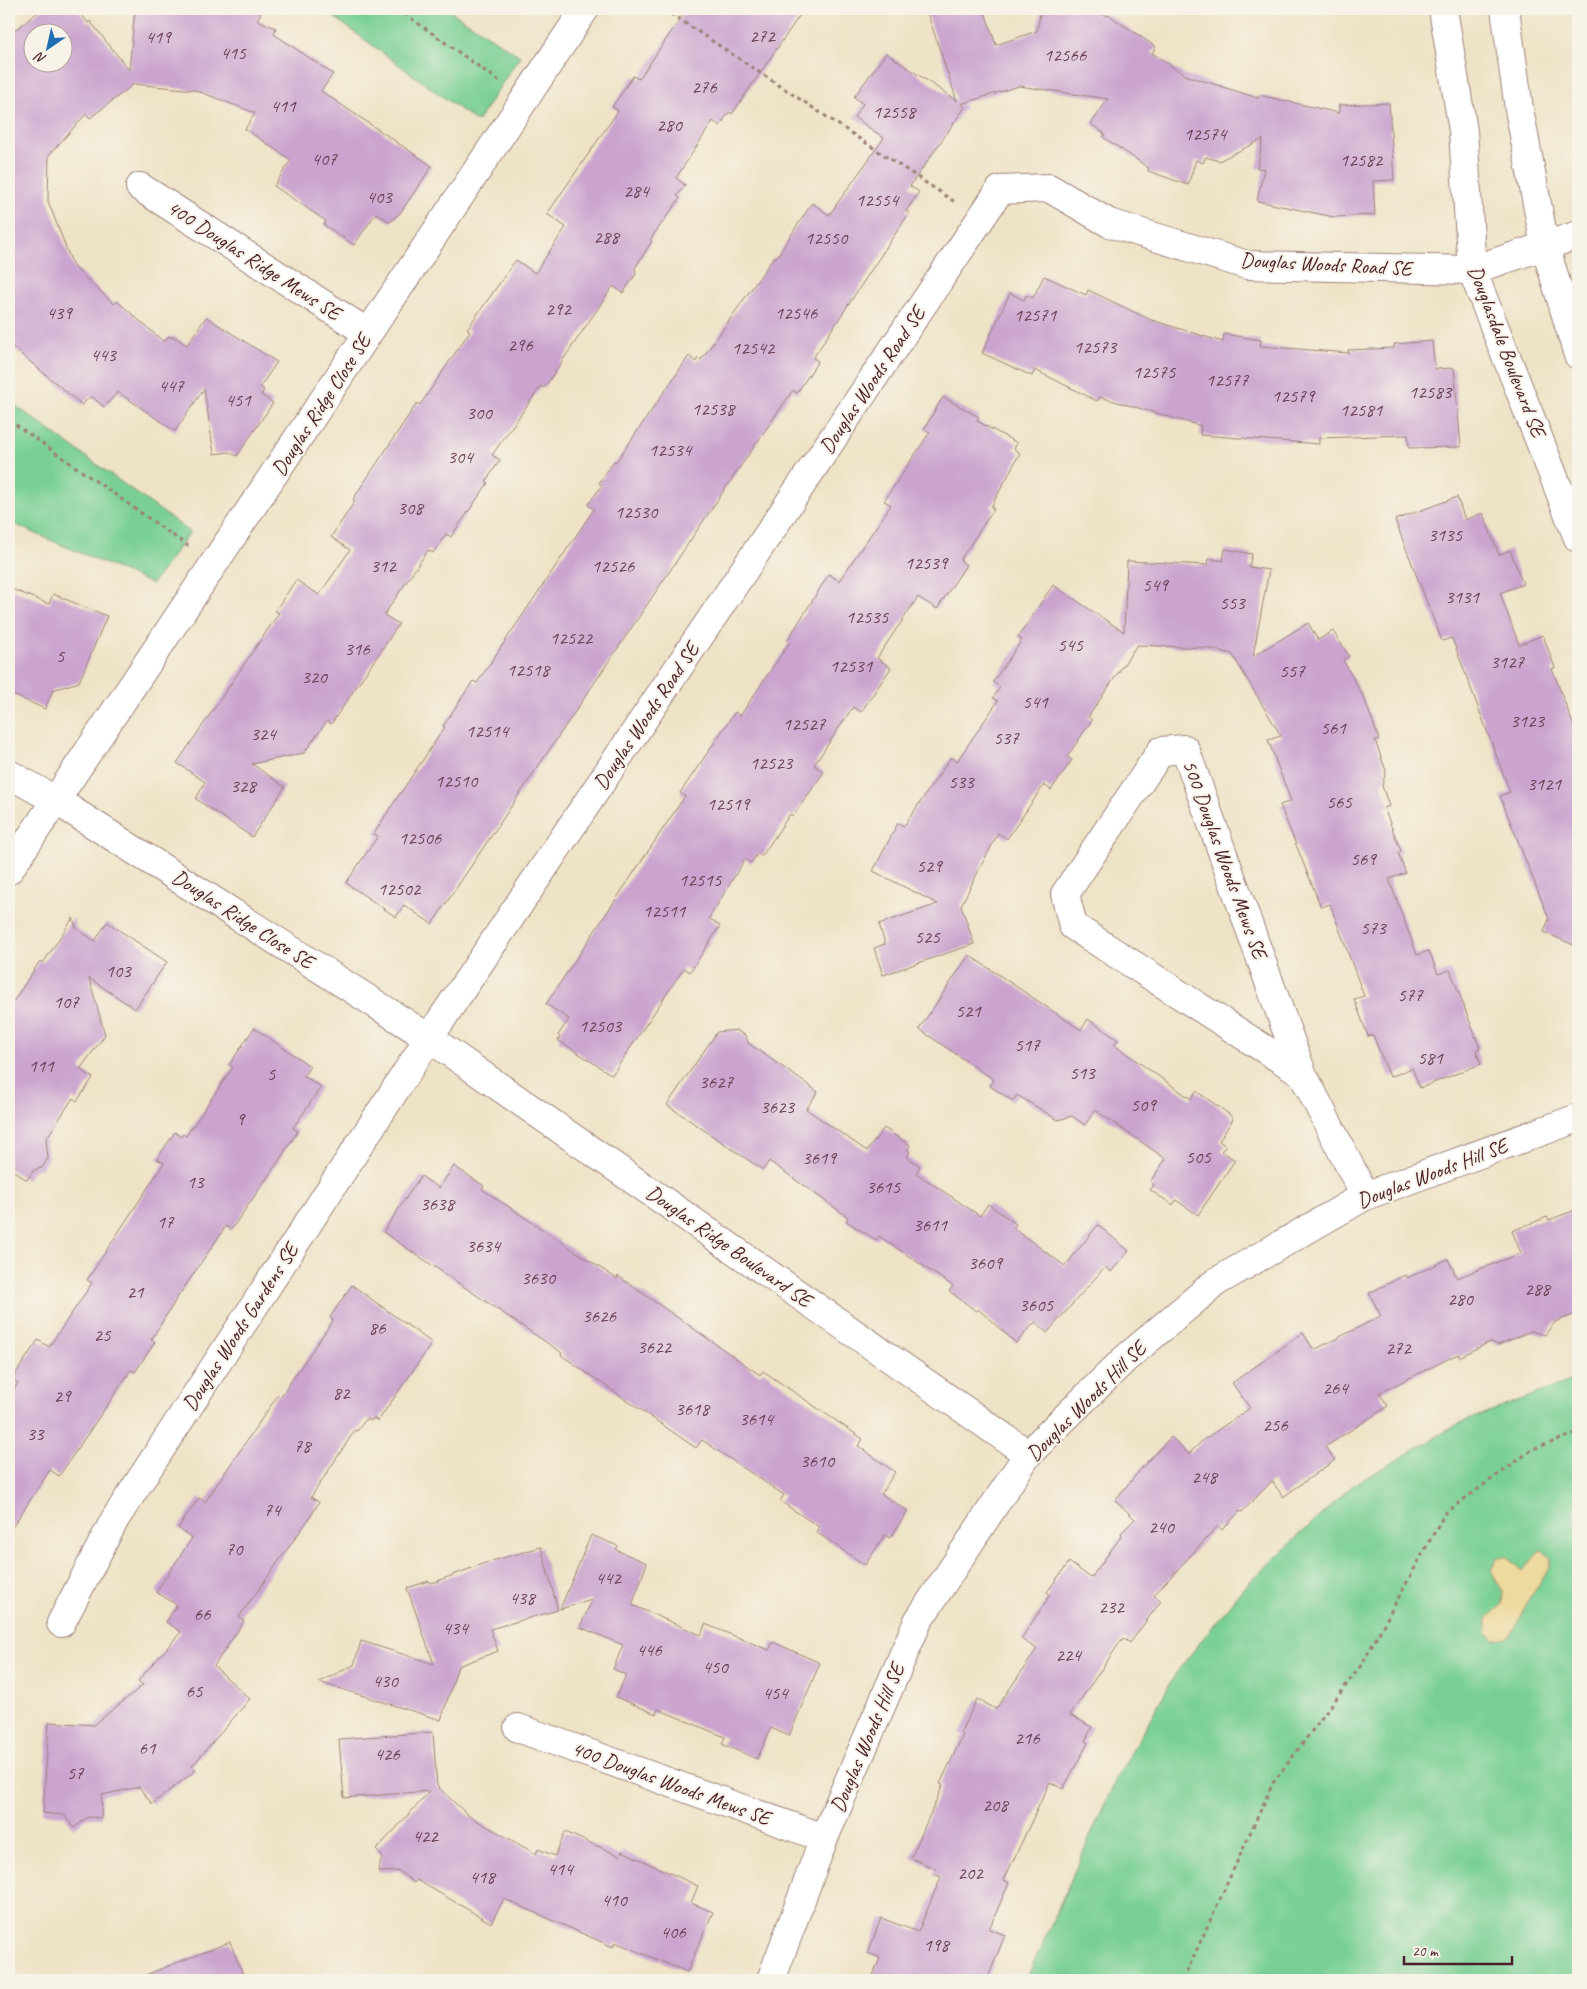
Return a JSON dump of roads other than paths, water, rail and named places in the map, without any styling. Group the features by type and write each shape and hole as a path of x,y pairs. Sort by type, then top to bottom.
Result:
{"street":[{"name":"Douglas Ridge Close SE","path":"57,801 585,9"},
{"name":"Douglasdale Boulevard SE","path":"1443,9 1463,131 1472,270 1578,538"},
{"path":"1506,9 1519,109 1545,246 1578,355"},
{"name":"400 Douglas Ridge Mews SE","path":"140,187 368,333"},
{"name":"Douglas Woods Road SE","path":"429,1038 1000,190 1049,188 1109,223 1247,265 1472,270 1578,235"},
{"name":"500 Douglas Woods Mews SE","path":"1302,1073 1074,926 1065,894 1161,751 1185,749 1302,1073 1365,1196"},
{"name":"Douglas Ridge Close SE","path":"9,774 57,801 429,1038"},
{"path":"9,870 57,801"},
{"name":"Douglas Ridge Boulevard SE","path":"429,1038 1028,1454"},
{"name":"Douglas Woods Gardens SE","path":"62,1623 115,1519 429,1038"},
{"name":"Douglas Woods Hill SE","path":"771,1980 824,1838 918,1621 1028,1454 1125,1359 1216,1282 1365,1196 1578,1118"},
{"name":"400 Douglas Woods Mews SE","path":"518,1728 824,1838"}]}
